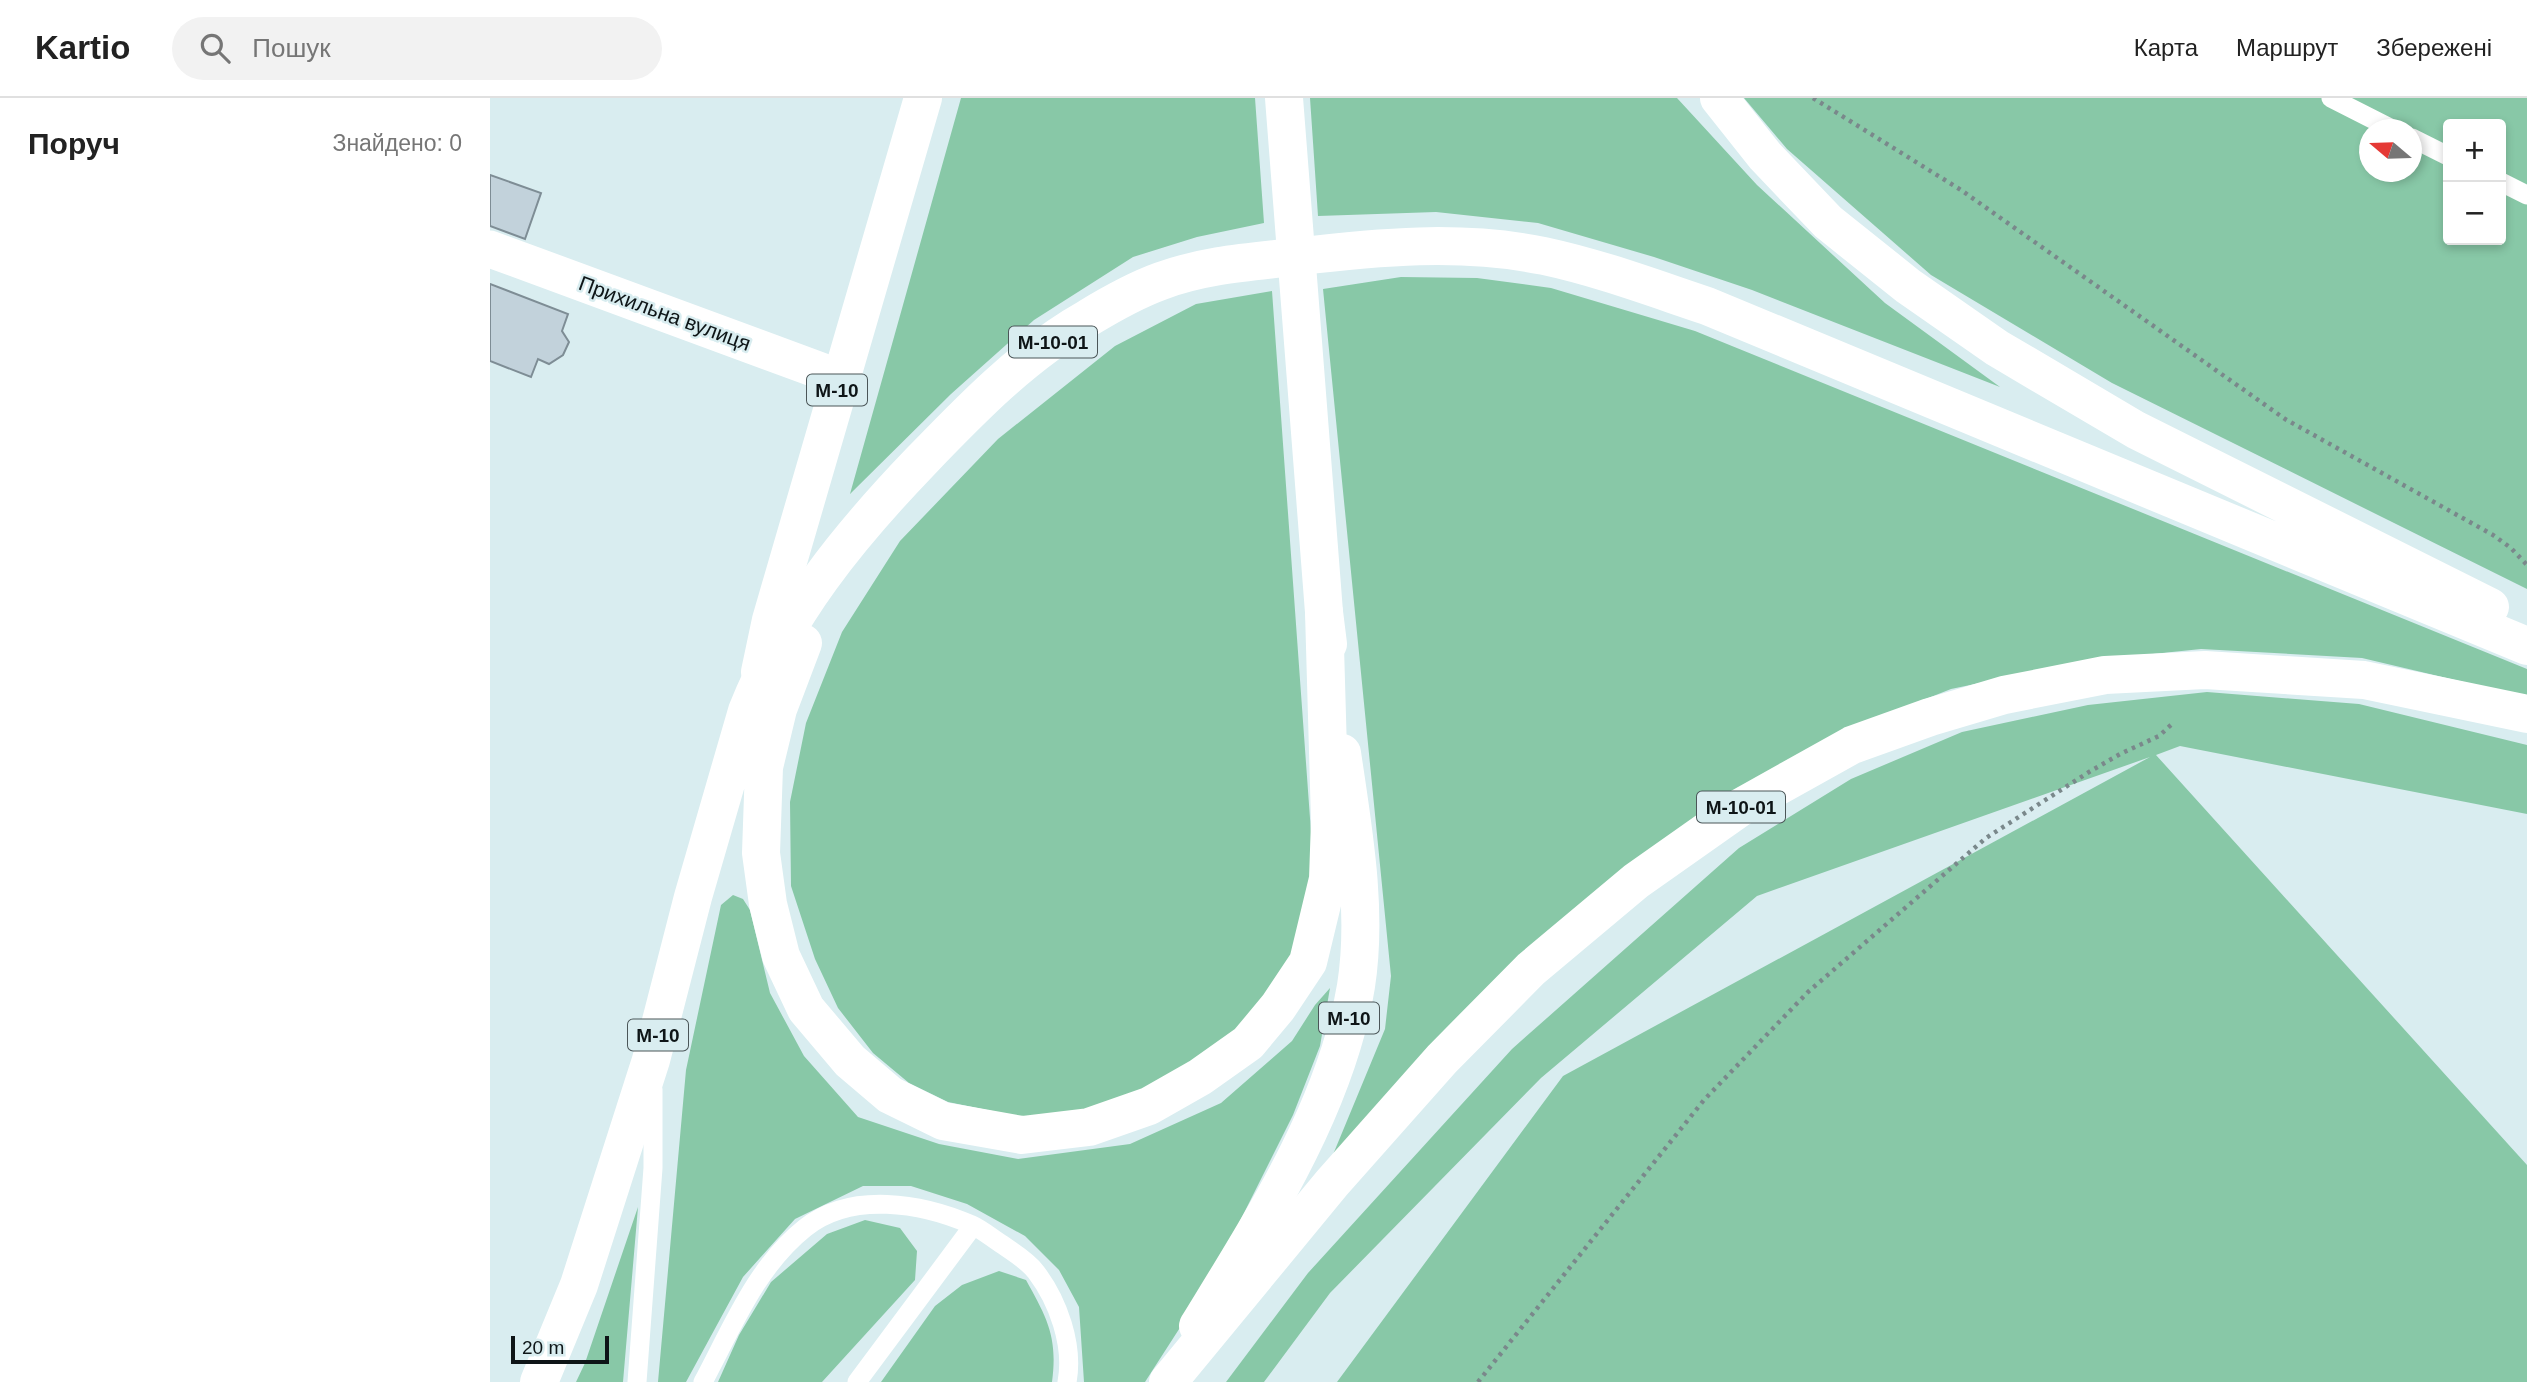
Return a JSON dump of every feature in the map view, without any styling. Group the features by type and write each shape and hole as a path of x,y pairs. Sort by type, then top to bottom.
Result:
{"main road":[{"name":"М-10","path":"539,1382 579,1285 651,1060 721,798 747,710 758,683 771,620 923,98"},
{"name":"М-10","path":"1166,1382 1237,1263 1289,1169 1324,1097 1344,1039 1356,985 1359,939 1357,882 1324,612 1284,98"},
{"path":"1719,98 1765,156 1828,222 1908,286 1997,348 2136,430 2444,582 2496,610 2527,631"},
{"name":"М-10-01","path":"758,683 822,574 863,523 951,431 1012,373 1085,319 1161,281 1206,269 1364,248 1416,245 1483,247 1608,272 1720,311 2527,646"},
{"path":"903,480 847,560 824,599 795,660 778,709 764,767 761,853 768,904 781,956 806,1009 850,1061 890,1095 943,1121 1022,1135 1089,1127 1149,1106 1200,1077 1248,1043 1278,1007 1308,962 1328,879 1330,821 1324,612"},
{"name":"М-10-01","path":"1166,1382 1423,1080 1531,969 1636,881 1741,807 1852,745 1930,717 2004,695 2105,675 2205,670 2364,681 2527,714"}],"street":[{"name":"Прихильна вулиця","path":"490,249 841,378"}],"lane":[{"path":"2331,98 2372,119"},
{"path":"2422,143 2443,154"},
{"path":"2506,184 2527,195"},
{"path":"638,1382 653,1168 651,1060"},
{"path":"704,1382 754,1284 778,1254 806,1226 849,1206 886,1203 930,1211 973,1226 1013,1252 1035,1271 1055,1303 1066,1338 1067,1382"},
{"path":"857,1382 973,1226"}],"path":[{"path":"1813,98 1961,190 2286,419 2493,535 2511,548 2527,565"},
{"path":"1478,1382 1704,1100 1808,992 1986,838 2089,772 2159,736 2172,724"}],"green space":[{"path":"961,98 1255,98 1264,223 1197,237 1133,257 1034,320 951,394 850,494"},
{"path":"1310,98 1677,98 1757,185 1885,303 2000,387 1752,290 1654,257 1538,223 1436,212 1318,216"},
{"path":"1744,98 2527,98 2527,589 2112,383 1931,275 1787,149"},
{"path":"1401,277 1477,278 1551,288 1695,331 2527,669 2527,697 2362,658 2201,649 2085,661 1951,689 1835,735 1332,1157 1385,1029 1391,976 1323,289"},
{"path":"1272,291 1313,860 1304,925 1279,991 1228,1043 1108,1108 1026,1118 948,1102 909,1083 873,1053 838,1008 815,959 791,886 790,802 806,723 842,632 900,541 998,439 1115,346 1196,304"},
{"path":"2207,692 2359,704 2527,745 2527,814 2180,746 2156,755 2527,1165 2527,1382 1337,1382 1563,1076 2150,757 1757,896 1541,1078 1330,1293 1264,1382 1226,1382 1308,1273 1512,1049 1739,848 1851,779 1962,732 2088,705"},
{"path":"733,895 743,899 750,910 770,993 804,1056 858,1117 939,1144 1018,1159 1130,1144 1221,1103 1292,1041 1315,1005 1330,988 1320,1046 1293,1115 1210,1281 1145,1382 1084,1382 1079,1307 1059,1270 1025,1236 967,1204 911,1186 863,1186 795,1219 743,1277 686,1382 658,1382 686,1070 721,905"},
{"path":"638,1207 623,1382 576,1382 585,1363"},
{"path":"865,1220 900,1228 917,1251 915,1280 822,1382 718,1382 739,1335 771,1282 827,1234"},
{"path":"999,1271 1026,1280 1040,1306 1052,1340 1052,1382 881,1382 935,1306 962,1285"}],"building":[{"path":"490,175 541,193 525,239 490,226"},
{"path":"490,284 568,314 562,331 569,342 563,355 549,364 538,359 531,377 490,361"}]}
